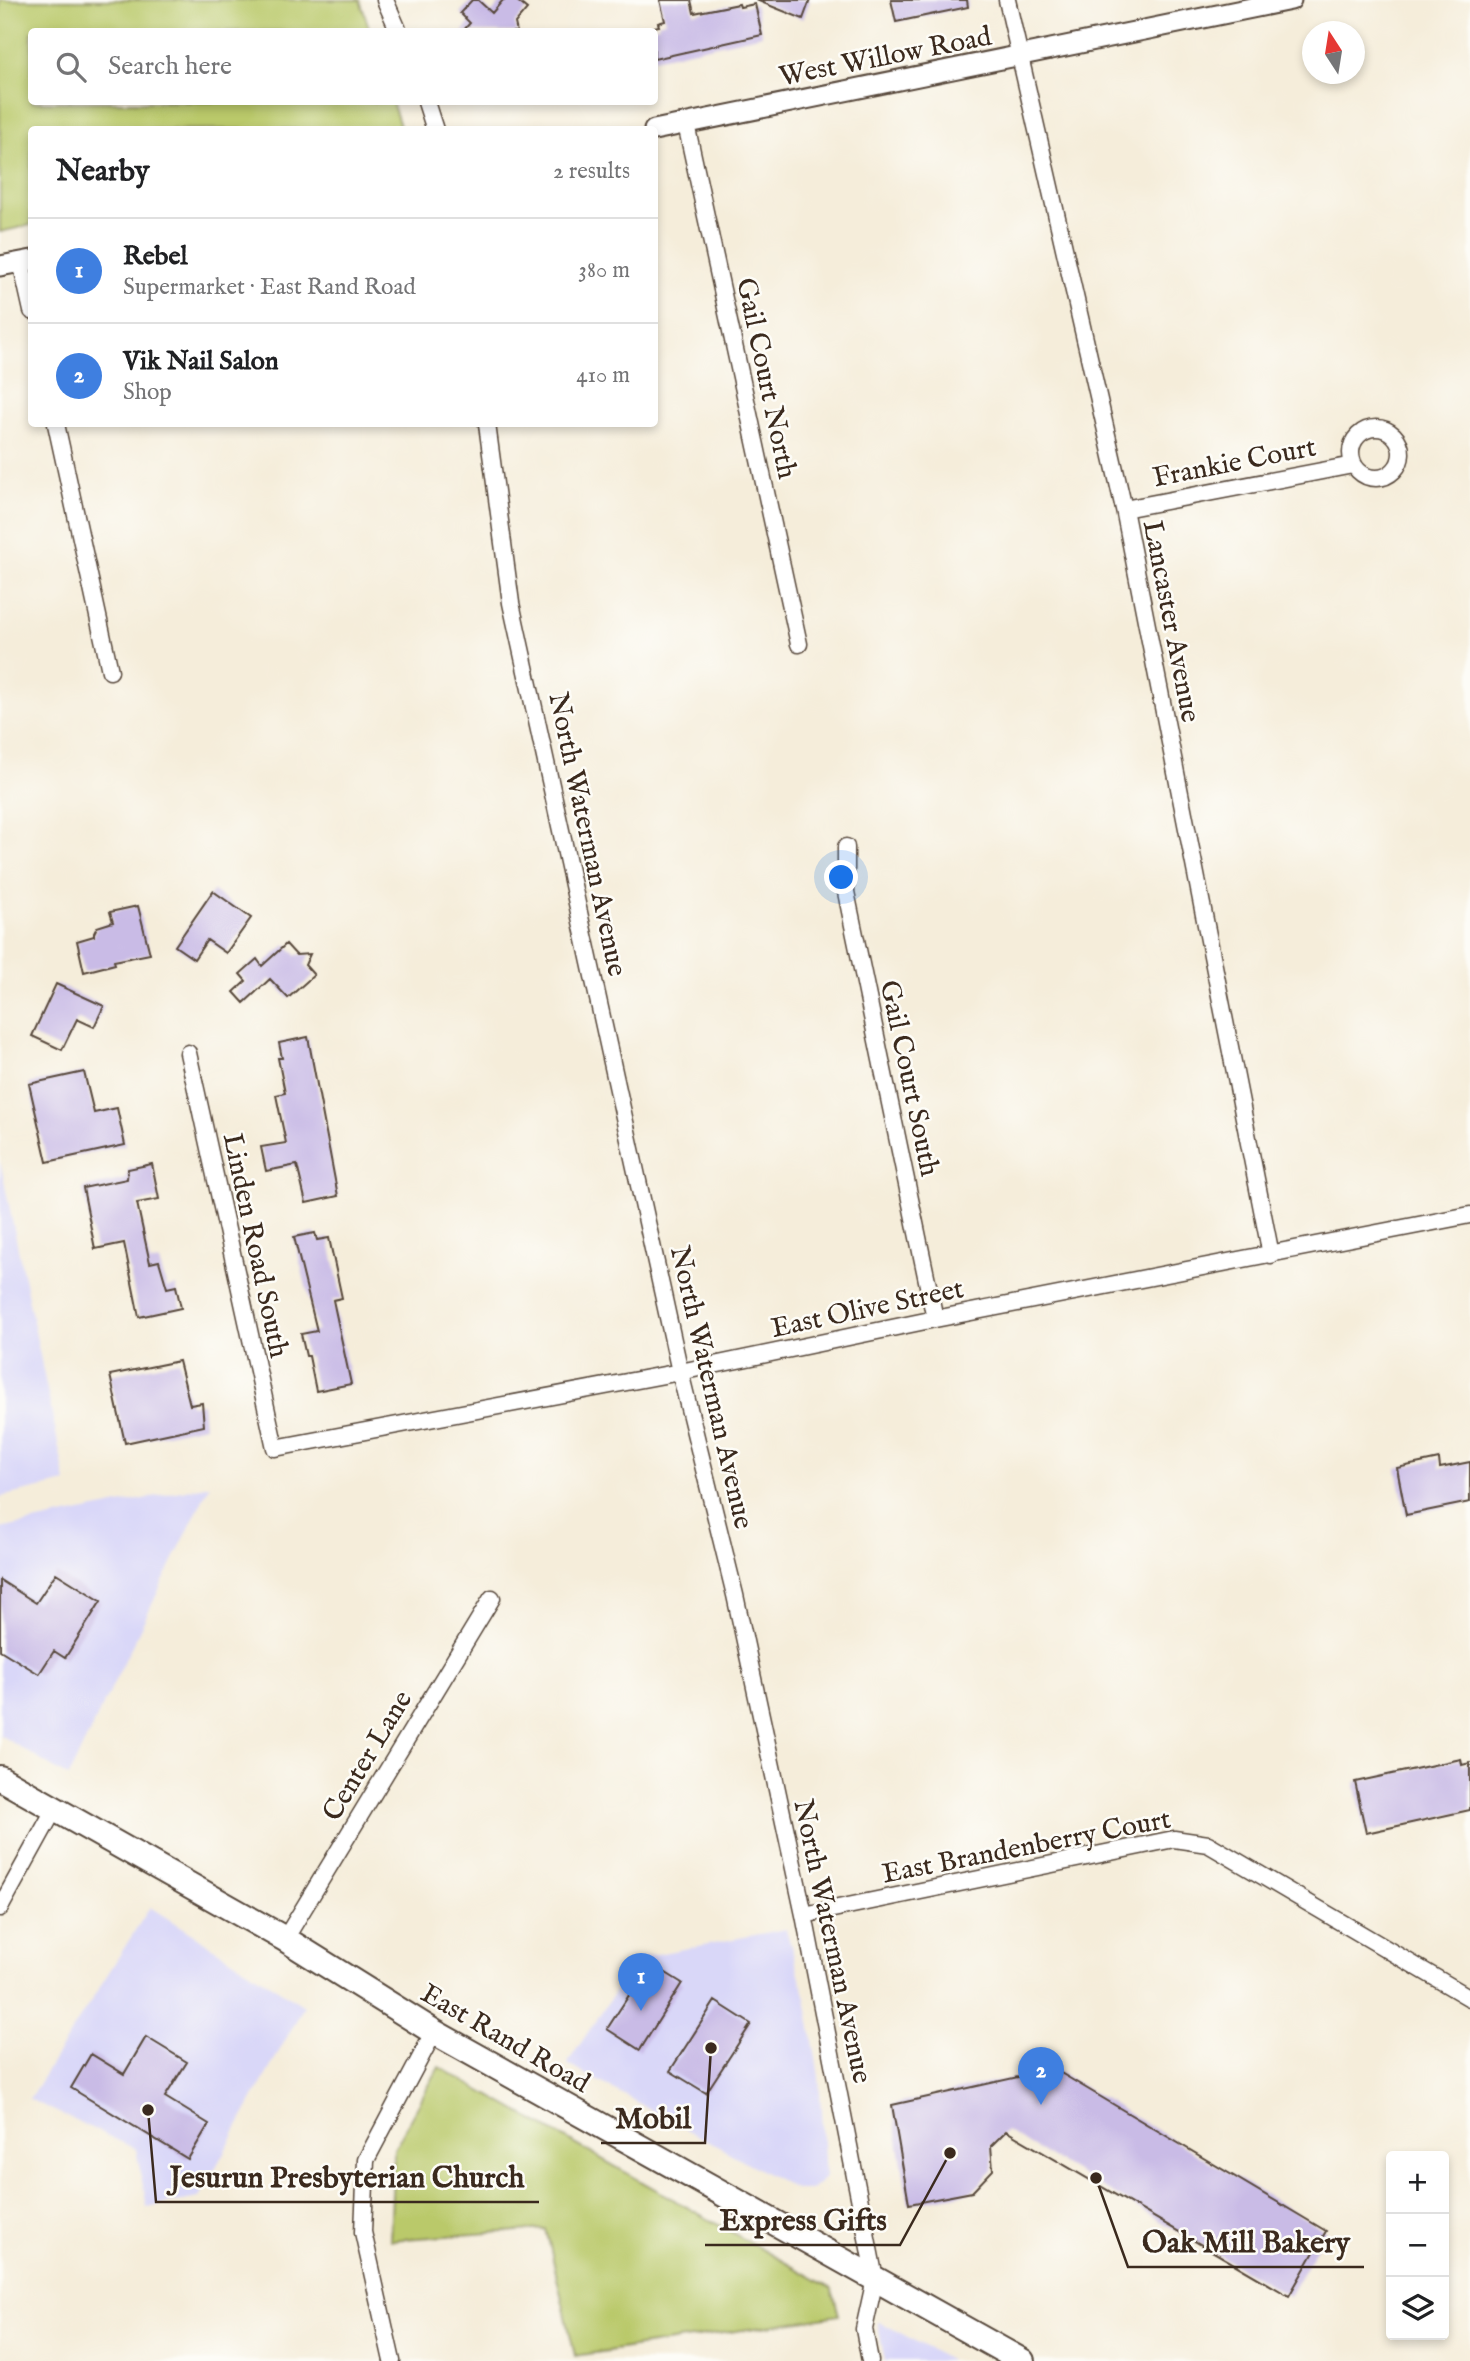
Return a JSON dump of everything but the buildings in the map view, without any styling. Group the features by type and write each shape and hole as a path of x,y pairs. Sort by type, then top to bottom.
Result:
{"main road":[{"name":"East Rand Road","path":"0,1779 285,1939 434,2032 1022,2361"}],"street":[{"path":"385,0 397,28"},
{"name":"Lancaster Avenue","path":"1007,0 1124,509 1271,1255"},
{"name":"West Willow Road","path":"658,129 1291,0"},
{"path":"427,105 434,126"},
{"name":"Gail Court North","path":"686,124 799,645"},
{"path":"0,266 26,261"},
{"path":"57,427 110,671"},
{"name":"North Waterman Avenue","path":"487,427 511,603 680,1372 735,1595 804,1915 875,2279 864,2329 870,2361"},
{"name":"Frankie Court","path":"1124,509 1353,465"},
{"name":"Gail Court South","path":"846,846 846,892 935,1319"},
{"name":"Linden Road South","path":"188,1053 275,1448"},
{"name":"East Olive Street","path":"275,1448 680,1372 935,1319 1470,1215"},
{"name":"Center Lane","path":"285,1939 492,1598"},
{"path":"0,1908 54,1810"},
{"name":"East Brandenberry Court","path":"804,1915 1174,1839 1208,1844 1470,1998"},
{"path":"392,2361 363,2232 366,2160 434,2032"}],"shaded area":[{"path":"0,1161 66,1482 0,1497"},
{"path":"210,1485 68,1777 0,1735 0,1529"},
{"path":"150,1907 304,2006 199,2198 147,2207 136,2149 29,2099"},
{"path":"786,1929 806,1998 819,2077 825,2177 810,2190 797,2190 567,2064 637,1958"},
{"path":"877,2320 951,2361 885,2361"}],"green space":[{"path":"0,0 360,0 369,28 28,28 28,105 393,105 400,126 28,126 28,226 0,232"},
{"path":"439,2067 832,2289 839,2315 575,2356 546,2229 390,2240 394,2149"}],"place":[{"name":"Rebel","path":"641,2011"},
{"name":"Mobil","path":"711,2048"},
{"name":"Vik Nail Salon","path":"1041,2105"},
{"name":"Jesurun Presbyterian Church","path":"148,2110"},
{"name":"Express Gifts","path":"950,2153"},
{"name":"Oak Mill Bakery","path":"1096,2178"}]}
